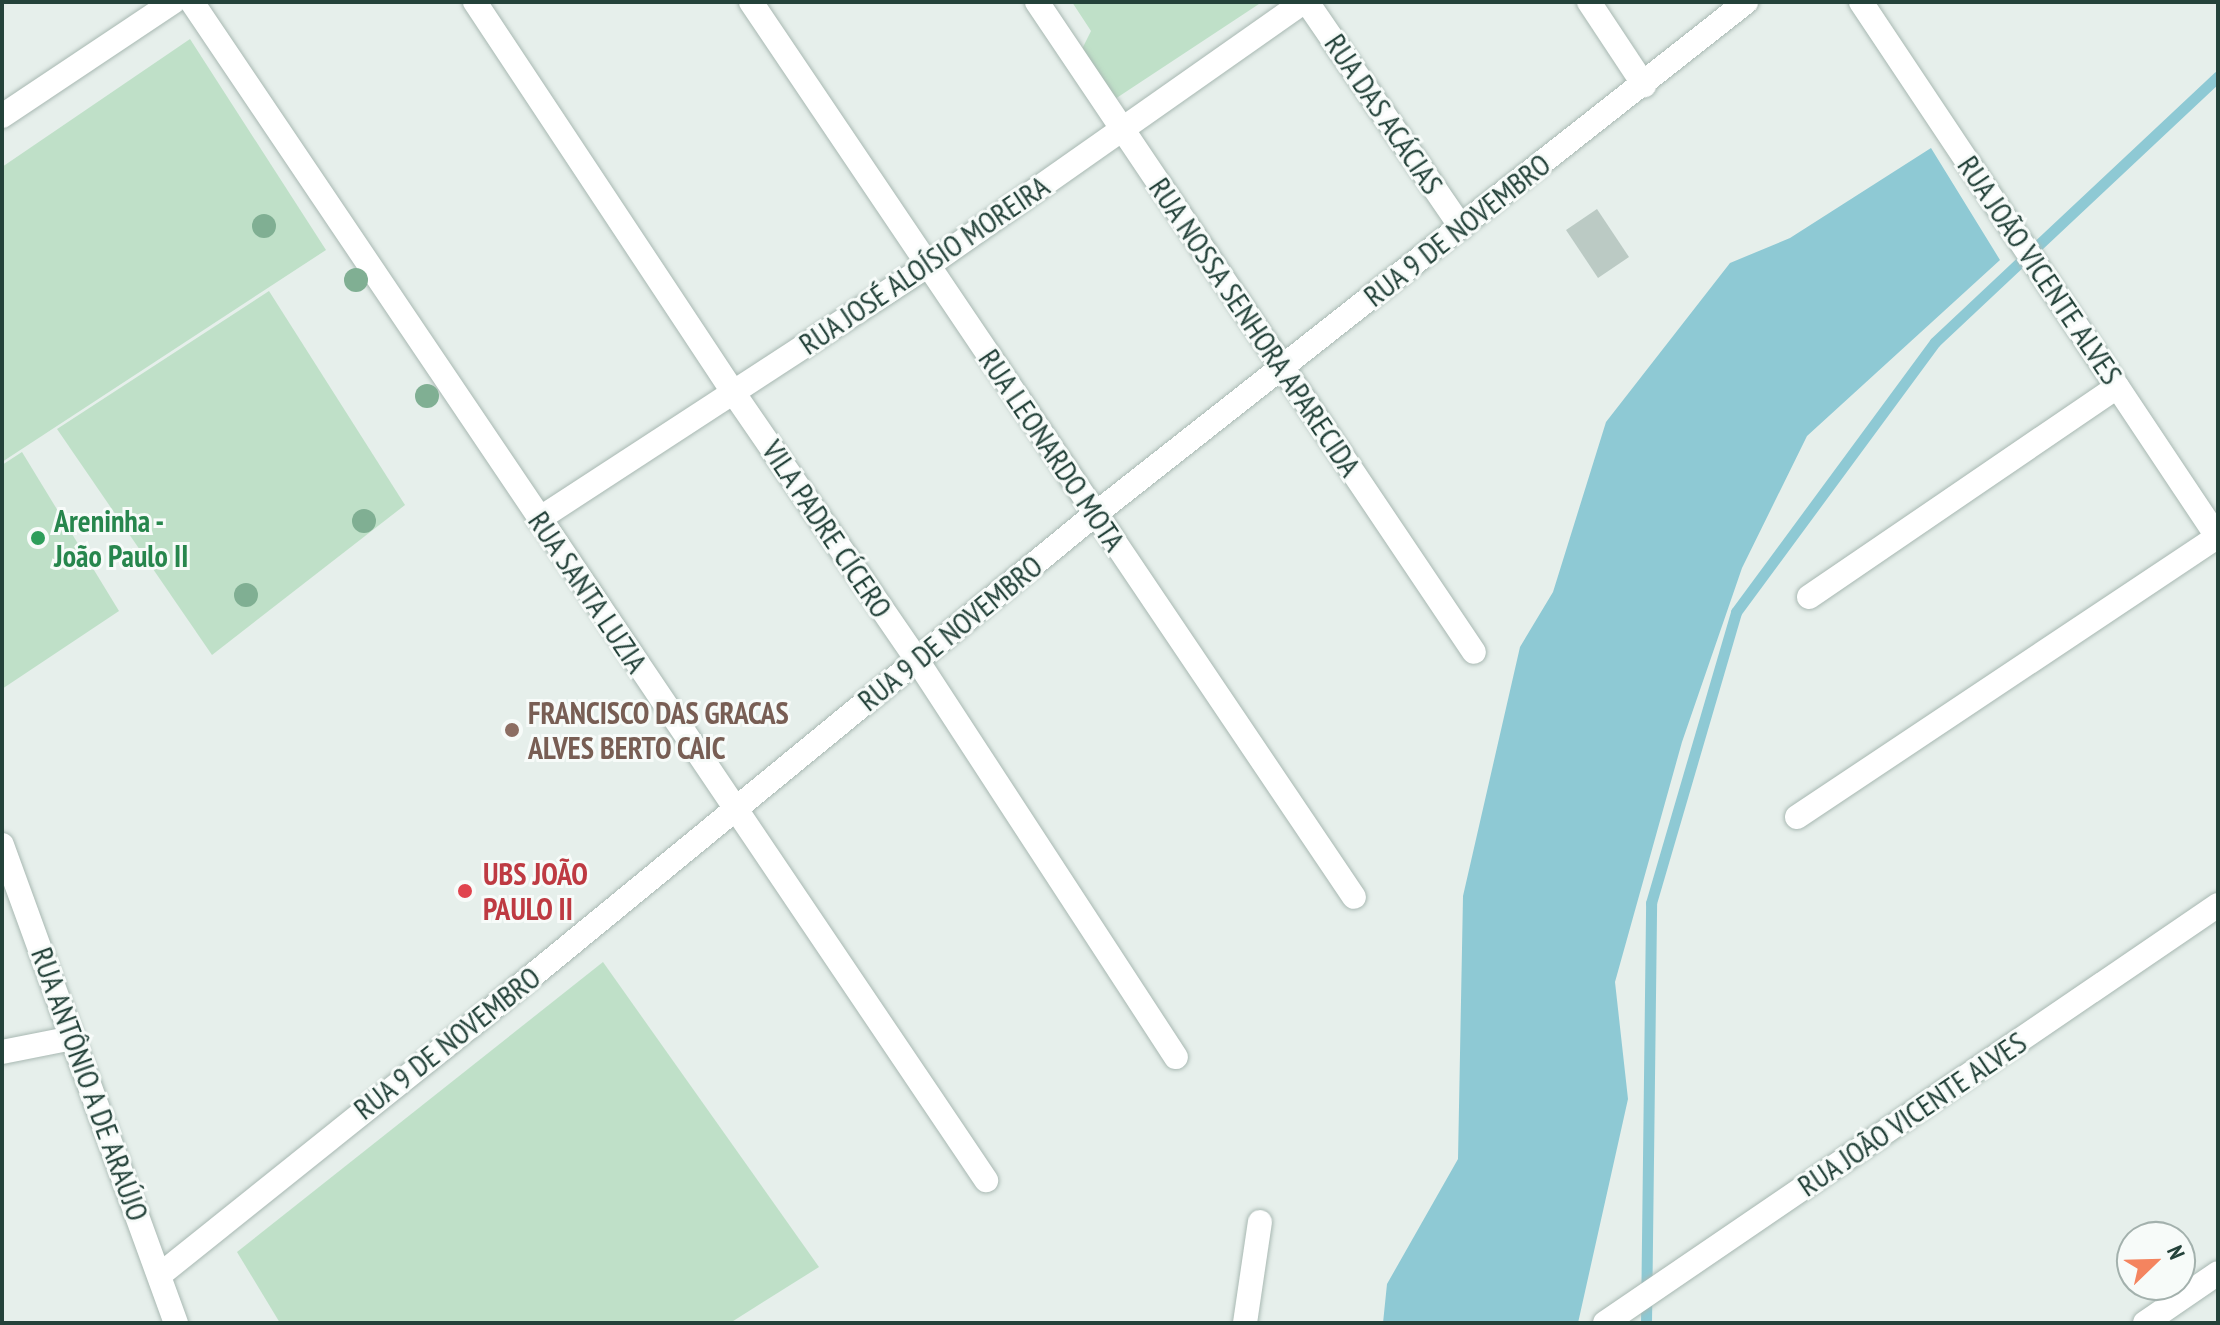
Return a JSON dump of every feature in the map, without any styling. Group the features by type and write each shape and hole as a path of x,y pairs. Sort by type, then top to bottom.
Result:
{"street":[{"path":"2,116 173,2"},
{"name":"RUA SANTA LUZIA","path":"192,2 986,1180"},
{"name":"VILA PADRE CÍCERO","path":"475,2 733,392 917,660 1176,1057"},
{"name":"RUA LEONARDO MOTA","path":"751,2 1354,897"},
{"name":"RUA NOSSA SENHORA APARECIDA","path":"1037,2 1474,652"},
{"name":"RUA JOSÉ ALOÍSIO MOREIRA","path":"539,519 929,265 1305,2"},
{"name":"RUA DAS ACÁCIAS","path":"1305,2 1461,227"},
{"path":"1589,2 1644,85"},
{"name":"RUA 9 DE NOVEMBRO","path":"161,1274 1094,515 1746,2"},
{"name":"RUA JOÃO VICENTE ALVES","path":"1861,2 2218,538"},
{"path":"1809,597 2117,387"},
{"path":"1797,817 2218,538"},
{"name":"RUA ANTÔNIO A DE ARAÚJO","path":"2,845 161,1274 176,1323"},
{"name":"RUA JOÃO VICENTE ALVES","path":"1605,1323 2218,905"},
{"path":"2,1052 73,1038"},
{"path":"1245,1323 1260,1222"},
{"path":"2145,1323 2218,1273"}],"green space":[{"path":"1072,2 1262,2 1115,99 1082,49 1091,31"},
{"path":"190,39 326,250 2,462 2,167"},
{"path":"269,291 405,505 212,655 57,429"},
{"name":"Areninha - João Paulo II","path":"22,452 119,611 2,689 2,465"},
{"path":"603,962 819,1267 730,1323 280,1323 237,1252"}],"water":[{"path":"1931,148 2000,260 1807,436 1742,568 1682,742 1615,982 1628,1099 1578,1323 1383,1323 1387,1284 1458,1159 1463,896 1520,647 1553,592 1606,422 1730,263 1790,238"}],"building":[{"path":"1597,209 1629,257 1598,278 1566,230"}],"waterway":[{"path":"1646,1323 1651,903 1736,612 1935,342 2218,76"}],"place":[{"name":"Areninha - João Paulo II","path":"38,538"},
{"name":"FRANCISCO DAS GRACAS ALVES BERTO CAIC","path":"512,730"},
{"name":"UBS JOÃO PAULO II","path":"465,891"}]}
